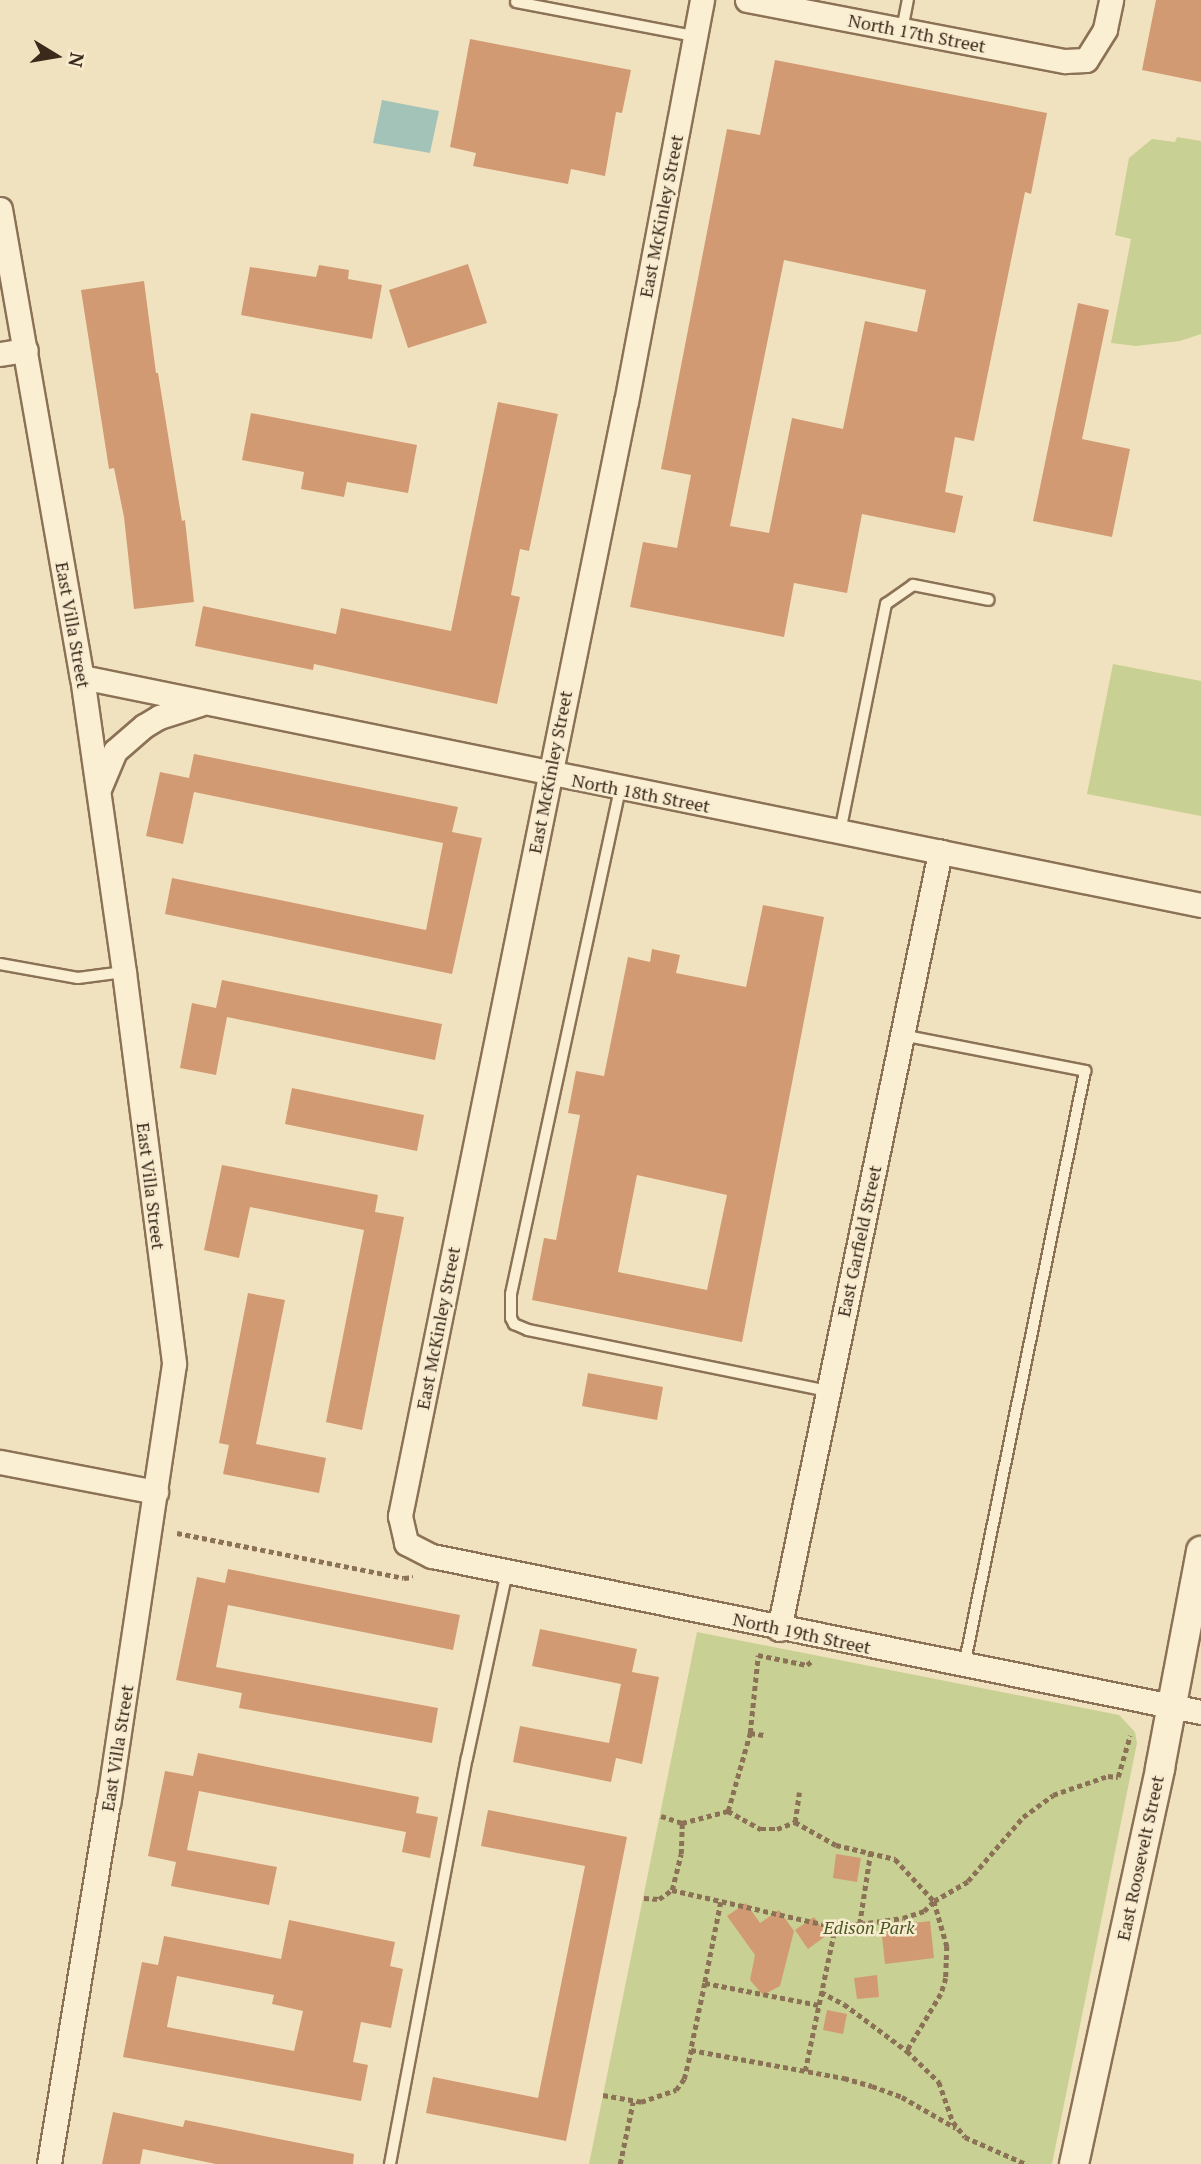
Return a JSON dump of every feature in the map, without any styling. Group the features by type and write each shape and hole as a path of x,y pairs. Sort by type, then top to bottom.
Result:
{"street":[{"name":"East McKinley Street","path":"406,1543 400,1516 626,401 702,0"},
{"name":"North 17th Street","path":"747,0 1065,61 1086,60 1105,29 1111,0"},
{"name":"East Villa Street","path":"0,209 99,789 174,1364 49,2164"},
{"path":"0,354 26,350"},
{"name":"North 18th Street","path":"82,677 550,775 1201,905"},
{"path":"99,789 115,751 144,726 159,717 202,704"},
{"name":"East Garfield Street","path":"779,1629 940,852"},
{"path":"0,1462 156,1492"},
{"name":"North 19th Street","path":"406,1543 432,1556 779,1629 1201,1713"},
{"name":"East Roosevelt Street","path":"1074,2164 1160,1768 1169,1707 1201,1552"}],"lane":[{"path":"902,30 908,0"},
{"path":"516,2 695,36"},
{"path":"840,832 886,604 913,584 989,600"},
{"path":"620,789 511,1294 510,1318 514,1324 528,1330 828,1391"},
{"path":"0,964 78,978 124,972"},
{"path":"902,1035 1085,1071 964,1666"},
{"path":"390,2164 467,1758 507,1572"}],"path":[{"path":"177,1533 404,1578 413,1577"},
{"path":"727,1811 750,1733 758,1655 807,1665 813,1660"},
{"path":"750,1733 764,1735"},
{"path":"671,1890 835,1927 903,1918 924,1911 934,1901 968,1881 1023,1817 1054,1795 1108,1776 1118,1777 1130,1736"},
{"path":"795,1822 799,1792"},
{"path":"661,1816 682,1823 727,1811 761,1829 777,1829 795,1822"},
{"path":"795,1822 836,1845 895,1858 934,1901 947,1946 946,1978 934,2008 907,2051"},
{"path":"645,1898 659,1899 671,1890 681,1854 682,1823"},
{"path":"860,1924 871,1852"},
{"path":"603,2095 632,2102 661,2098 676,2090 684,2080 721,1902"},
{"path":"805,2071 835,1927"},
{"path":"705,1983 819,2005"},
{"path":"821,1993 845,2004 907,2051 939,2082 957,2128 964,2137 1026,2164"},
{"path":"691,2050 844,2077 902,2097 957,2128"},
{"path":"620,2164 632,2102"}],"green space":[{"path":"1177,137 1201,141 1201,334 1180,341 1136,346 1111,343 1131,239 1115,235 1129,158 1152,139 1175,142"},
{"path":"1113,664 1201,681 1201,816 1087,794"},
{"name":"Edison Park","path":"697,1632 1119,1715 1135,1732 1137,1743 1052,2164 589,2164"}],"water":[{"path":"382,100 439,111 430,153 373,143"}],"building":[{"path":"1156,0 1201,0 1201,82 1142,70"},
{"path":"470,39 631,70 622,113 616,112 605,176 571,169 568,184 473,166 476,153 450,147"},
{"path":"775,60 1047,113 1031,194 1025,192 974,441 955,437 945,492 963,496 955,533 862,514 847,593 794,583 784,637 630,607 643,542 677,548 691,475 661,469 727,129 760,135","holes":["784,260 926,290 917,332 865,321 843,429 792,418 769,533 730,526"]},
{"path":"468,264 487,323 408,348 389,290"},
{"path":"319,265 349,270 348,279 382,285 372,339 241,315 250,267 316,277"},
{"path":"144,281 156,373 182,521 185,520 194,602 134,609 124,517 114,468 109,469 81,290"},
{"path":"1078,303 1109,310 1082,439 1130,449 1112,537 1033,521"},
{"path":"498,402 558,414 529,551 520,549 511,595 520,597 497,704 314,664 313,670 195,646 203,606 336,634 341,608 451,631"},
{"path":"251,413 417,445 408,493 347,482 344,497 301,489 304,472 242,460"},
{"path":"194,754 458,807 452,832 482,838 452,974 165,914 172,878 426,930 443,843 194,792 183,844 146,836 160,772 189,778"},
{"path":"763,905 824,917 742,1342 532,1300 544,1238 556,1240 580,1115 568,1113 576,1071 604,1076 628,957 650,962 652,949 680,955 676,973 746,987","holes":["637,1175 727,1195 707,1290 618,1272"]},
{"path":"222,980 442,1024 435,1060 227,1017 216,1075 180,1068 192,1003 216,1008"},
{"path":"292,1088 424,1115 417,1151 285,1124"},
{"path":"222,1165 378,1195 375,1212 404,1217 362,1430 326,1422 364,1230 250,1207 239,1258 204,1250"},
{"path":"248,1293 285,1300 256,1444 326,1458 319,1493 223,1474 229,1445 219,1443"},
{"path":"588,1373 663,1387 657,1420 582,1406"},
{"path":"228,1569 460,1615 453,1650 228,1605 216,1667 438,1708 432,1743 239,1708 242,1693 176,1680 197,1577 225,1583"},
{"path":"540,1629 637,1649 632,1672 659,1677 642,1764 616,1758 611,1782 513,1762 520,1726 609,1743 621,1684 532,1666"},
{"path":"198,1753 419,1797 416,1813 438,1817 430,1858 402,1852 406,1832 199,1791 187,1850 277,1867 269,1905 171,1886 176,1862 148,1856 165,1771 193,1776"},
{"path":"488,1810 627,1837 566,2141 426,2113 433,2077 538,2098 585,1866 481,1846"},
{"path":"836,1854 861,1858 857,1882 833,1878"},
{"path":"746,1903 760,1923 779,1910 794,1931 780,1986 763,1995 750,1980 755,1955 727,1916"},
{"path":"814,1917 827,1935 808,1949 795,1930"},
{"path":"289,1920 395,1942 390,1966 403,1969 391,2028 361,2022 353,2062 368,2065 361,2101 123,2057 142,1962 158,1965 164,1936 281,1959","holes":["177,1976 274,1995 272,2004 303,2011 294,2051 167,2027"]},
{"path":"930,1921 934,1958 885,1964 881,1927"},
{"path":"877,1975 879,1997 857,1999 854,1978"},
{"path":"827,2010 847,2014 843,2034 823,2030"},
{"path":"113,2112 183,2127 185,2120 354,2154 353,2164 216,2164 143,2149 140,2164 102,2164"}]}
